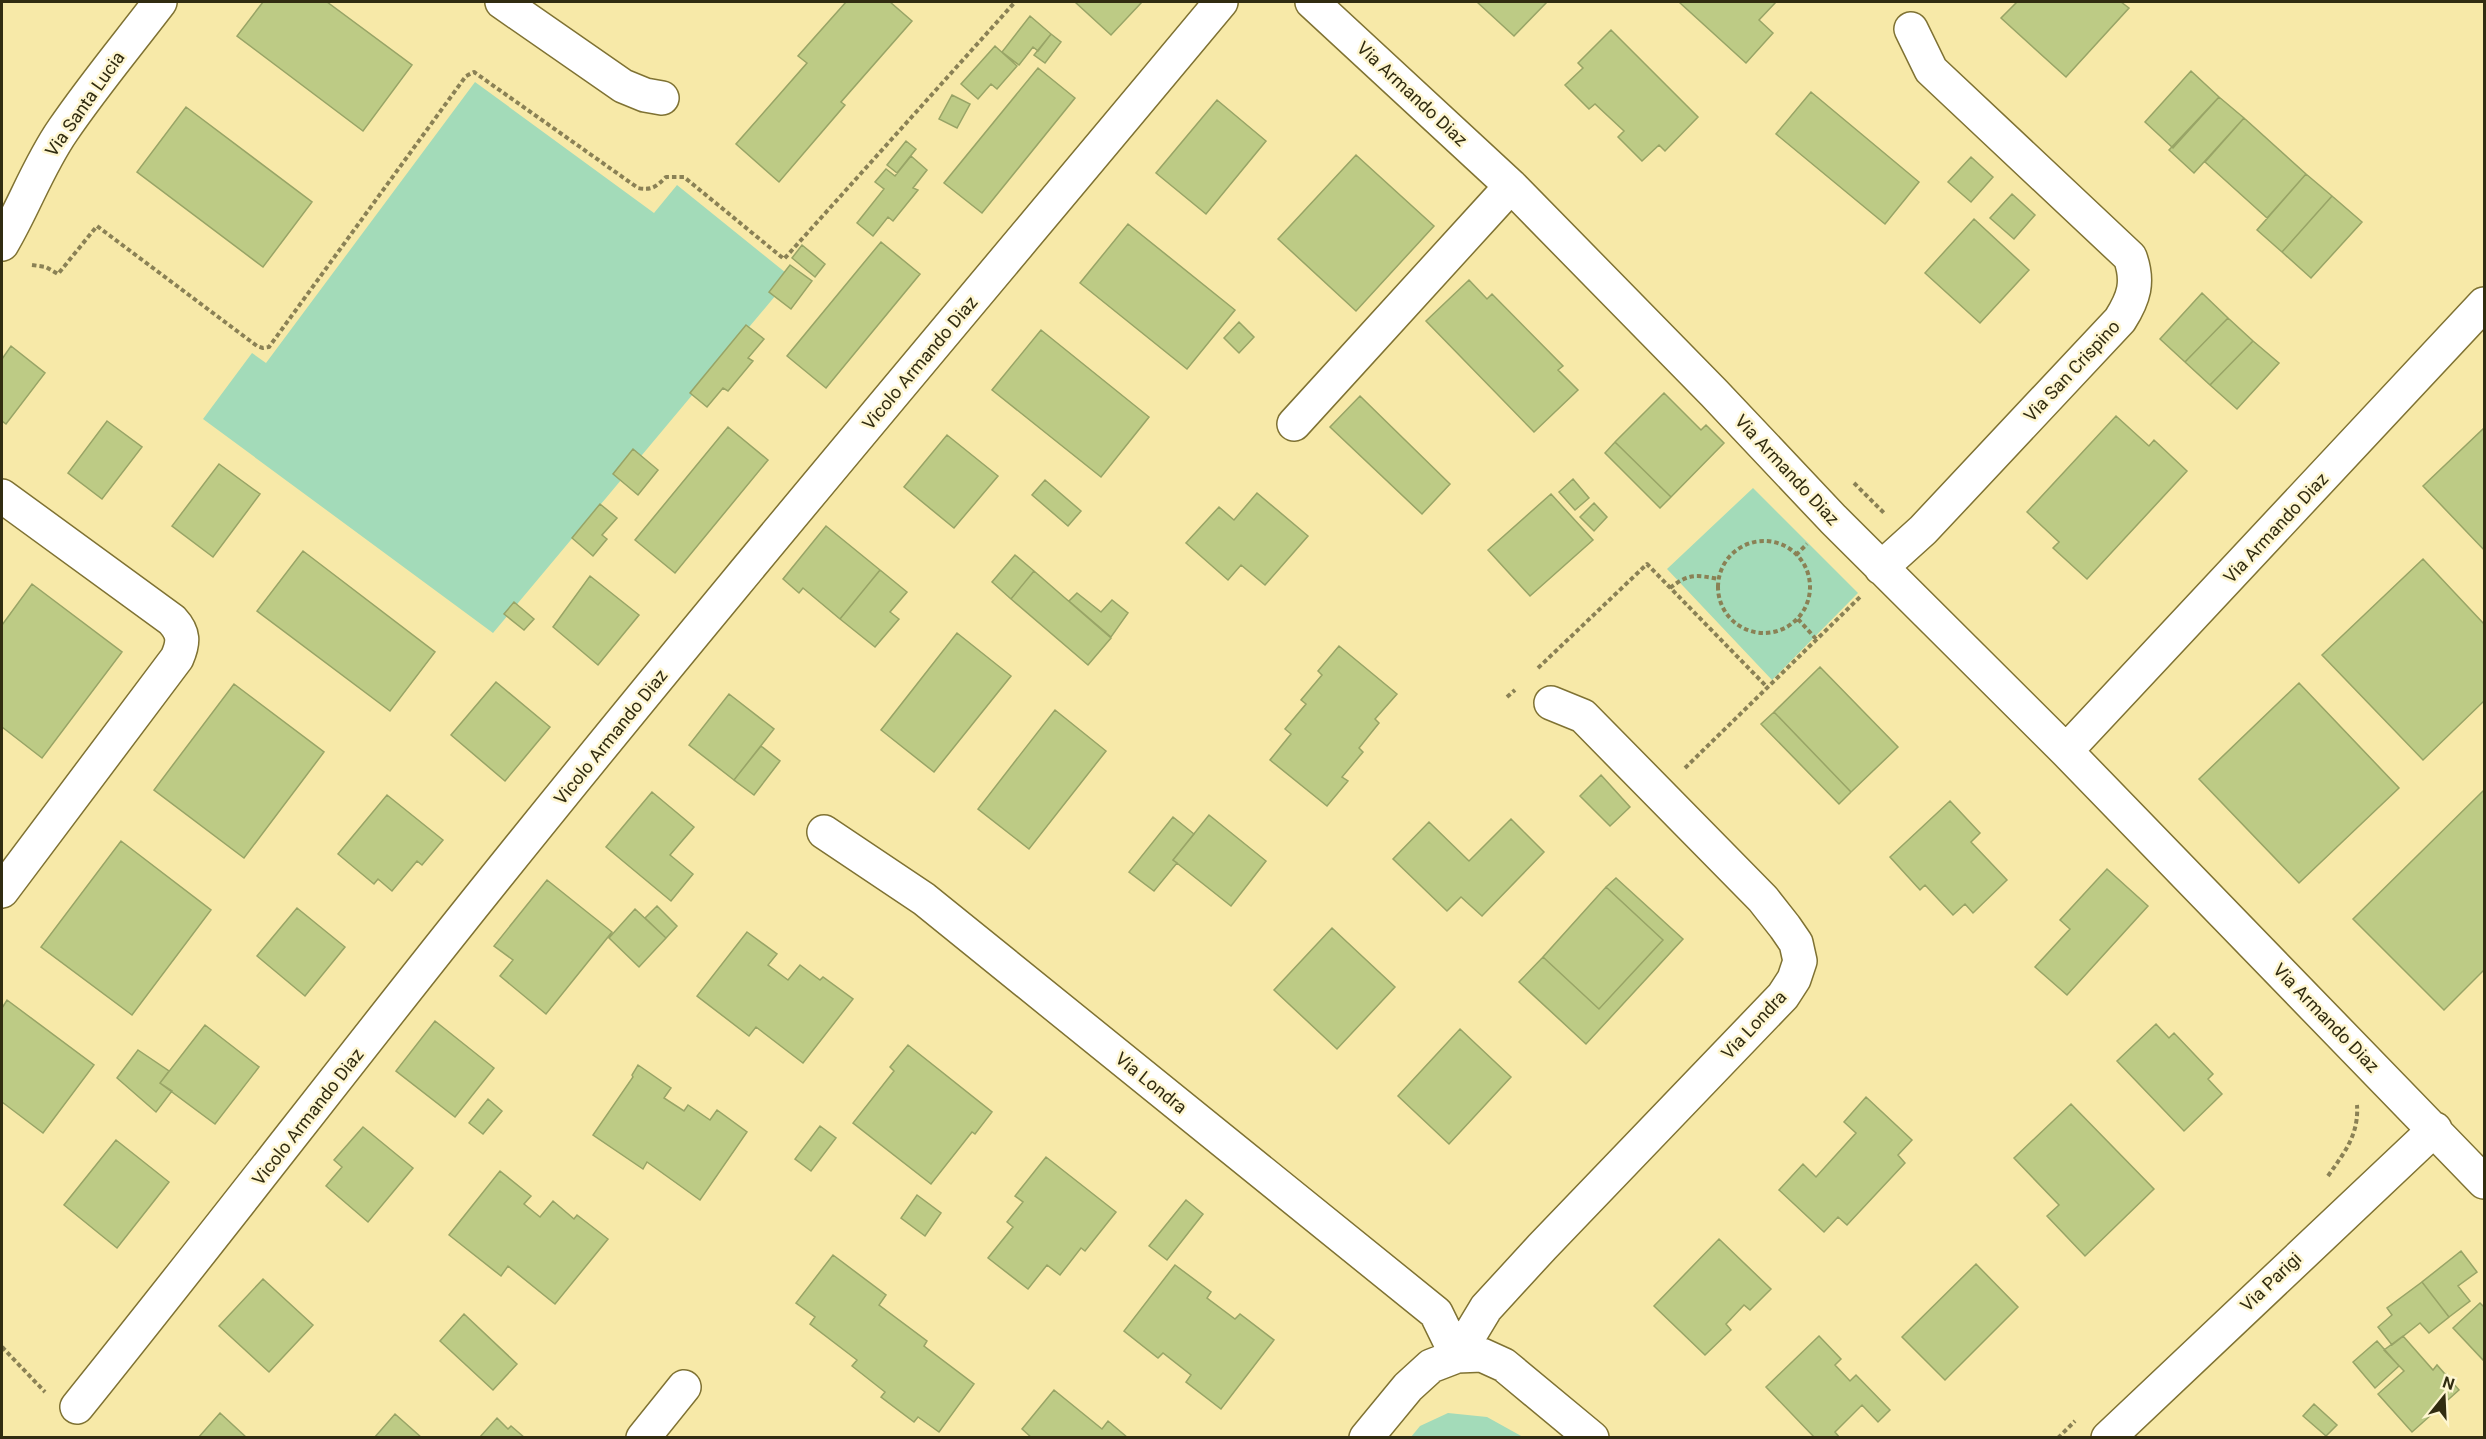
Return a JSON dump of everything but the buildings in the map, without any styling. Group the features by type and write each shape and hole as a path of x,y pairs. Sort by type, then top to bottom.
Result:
{"street":[{"name":"Via Santa Lucia","path":"2,244 21,213 43,164 62,132 160,2"},
{"path":"502,2 623,86 645,96 662,98"},
{"name":"Vicolo Armando Diaz","path":"77,1407 482,896 721,602 1221,2"},
{"name":"Via Armando Diaz","path":"1321,4 1511,186 1714,393 1874,579 2066,751 2484,1182"},
{"name":"Via San Crispino","path":"1874,579 2120,320 2130,305 2135,289 2136,272 2130,257 1931,70 1911,29"},
{"path":"1294,424 1511,186"},
{"name":"Via Armando Diaz","path":"2066,751 2484,304"},
{"path":"2,496 172,620 181,628 183,639 177,658 2,891"},
{"name":"Via Londra","path":"1457,1356 1486,1308 1550,1238 1783,996 1794,979 1800,961 1796,943 1763,899 1583,716 1551,703"},
{"name":"Via Londra","path":"824,832 924,899 1436,1313 1457,1356"},
{"name":"Via Parigi","path":"2108,1437 2435,1129"},
{"path":"1366,1437 1415,1380 1431,1366 1457,1356 1482,1355 1504,1365 1592,1437"},
{"path":"643,1437 684,1387"}],"path":[{"path":"27,268 33,265 46,267 58,274 97,226 257,346 269,347 466,76 474,72 638,188 646,190 655,188 666,177 684,177 784,259 1015,2"},
{"path":"1758,541 1774,542 1788,548 1800,559 1808,573 1810,589 1806,605 1798,619 1785,628 1769,633 1754,633 1739,626 1727,615 1720,601 1719,579 1721,569 1730,555 1742,546 1758,541"},
{"path":"1532,674 1647,564 1767,687"},
{"path":"1670,588 1684,577 1696,575 1719,579"},
{"path":"1684,768 1874,579"},
{"path":"1798,619 1816,639"},
{"path":"1507,697 1516,689"},
{"path":"2323,1183 2350,1145 2358,1118 2357,1101"},
{"path":"2,1347 54,1402 77,1407"},
{"path":"2058,1437 2084,1413"}],"green space":[{"path":"475,82 654,213 677,185 791,277 493,633 203,419 252,353 266,363"},
{"path":"1753,488 1858,593 1772,680 1667,569"},
{"path":"1448,1413 1487,1417 1523,1437 1411,1437 1420,1426"}]}
